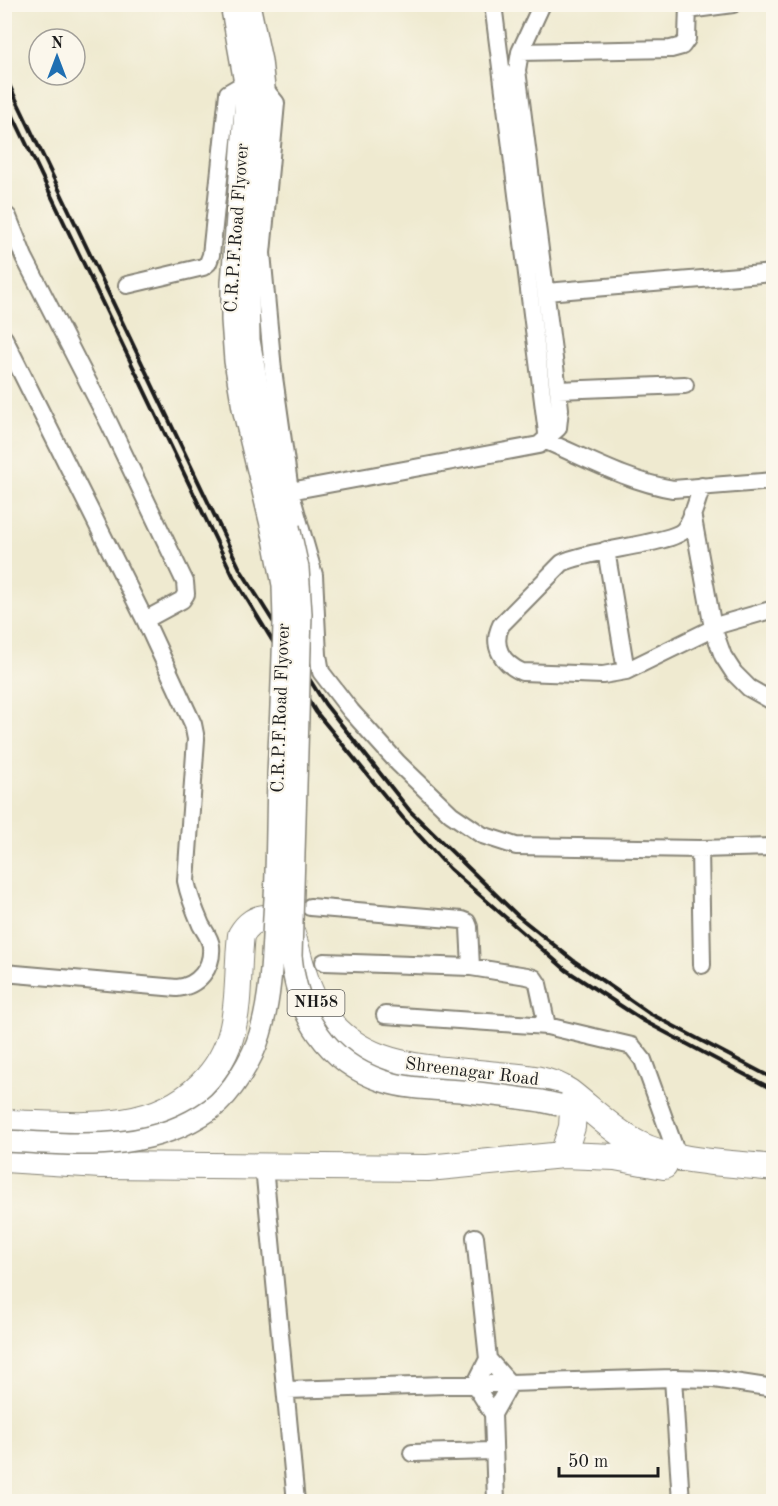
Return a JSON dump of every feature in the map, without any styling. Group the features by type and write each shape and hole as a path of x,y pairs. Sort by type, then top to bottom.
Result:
{"highway":[{"name":"Shreenagar Road","path":"4,1123 86,1125 127,1123 150,1118 183,1100 211,1075 226,1050 233,1030 241,935 246,926 263,918 280,920 286,925 292,934 312,997 326,1019 343,1037 368,1053 387,1061 416,1067 549,1082 569,1092 577,1110 640,1145 681,1163 774,1183"},
{"path":"563,1155 577,1110"},
{"name":"Shreenagar Road","path":"4,1159 101,1165 428,1168 563,1155 774,1168"}],"main road":[{"path":"231,4 255,86"},
{"path":"249,4 261,62 255,86"},
{"name":"C.R.P.F.Road Flyover","path":"255,86 245,111 249,177 249,340 269,451 298,568 302,614 291,956 293,972 303,1004 320,1038 331,1050 361,1071 383,1081 414,1088 541,1101 577,1110"},
{"name":"C.R.P.F.Road Flyover","path":"4,1141 96,1144 128,1142 159,1136 213,1108 235,1082 260,1034 267,1001 272,945 284,621 283,585 235,361 232,283 249,177"}],"street":[{"path":"493,4 530,292 547,433 546,441"},
{"path":"290,491 539,445 558,428 560,421 558,390 517,70 520,52 542,4"},
{"path":"520,52 671,49 682,46 687,39 688,7 734,4"},
{"path":"127,285 203,267 208,263 211,255 228,93 255,86 276,103 262,253 273,370 290,491 314,575 321,672 351,711 398,764 450,814 482,835 516,846 700,849 774,847"},
{"path":"4,214 8,217 24,257 109,423 185,582 186,594 182,600 145,620"},
{"path":"546,292 774,273"},
{"path":"4,338 145,620 194,724 196,739 186,881 189,894 211,945 208,964 197,981 189,987 177,988 4,973"},
{"path":"558,390 685,385"},
{"path":"546,441 650,484 673,489 774,481"},
{"path":"702,486 686,528 674,537 571,558 562,563 501,625 496,635 496,643 506,661 522,672 603,675 626,671 713,628 774,609"},
{"path":"692,512 713,628 723,656 734,673 749,688 774,702"},
{"path":"606,550 626,671"},
{"path":"700,849 702,965"},
{"path":"309,907 462,920 467,922 469,927 471,967"},
{"path":"324,962 471,967 534,978 538,984 547,1026"},
{"path":"385,1015 547,1026 632,1046 643,1060 681,1163"},
{"path":"264,1167 296,1502"},
{"path":"475,1237 488,1359 475,1385"},
{"path":"488,1359 510,1384"},
{"path":"287,1390 673,1378 714,1379 773,1386"},
{"path":"673,1378 681,1502"},
{"path":"493,1414 510,1384"},
{"path":"475,1385 493,1414 496,1502"},
{"path":"412,1453 494,1451"}],"railway":[{"path":"4,74 240,569 325,704 410,811 518,916 574,961 649,1013 774,1079"},
{"path":"4,97 234,578 316,712 403,818 450,869 566,970 644,1021 774,1090"}]}
